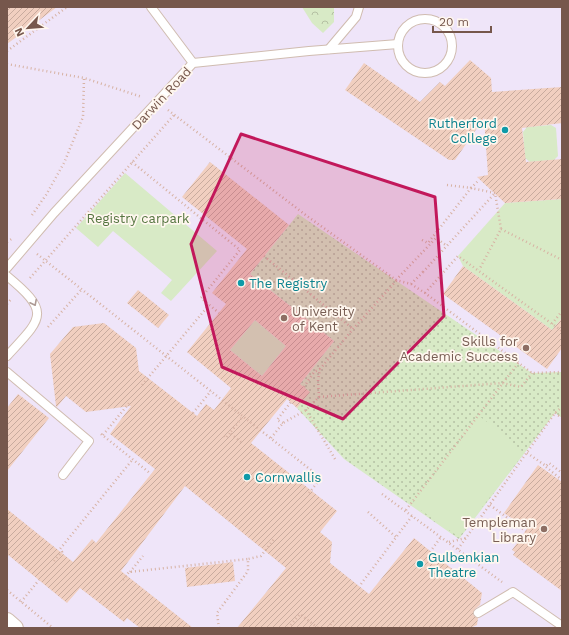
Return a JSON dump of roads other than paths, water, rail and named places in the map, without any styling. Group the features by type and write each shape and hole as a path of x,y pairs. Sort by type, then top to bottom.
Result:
{"street":[{"path":"7,621 15,628"}],"lane":[{"path":"151,7 193,63"},
{"path":"329,49 356,17 360,7"},
{"path":"430,19 439,22 448,31 452,40 452,51 448,60 441,68 432,72 423,73 413,70 406,64 400,56 398,44 400,34 407,25 416,20 430,19"},
{"name":"Darwin Road","path":"7,268 54,213 193,63 329,49 398,44"},
{"path":"7,276 21,288 34,303 37,308 38,318 33,328 7,356"},
{"path":"7,372 89,441 63,475"},
{"path":"478,613 513,592 562,626"}],"place":[{"name":"Rutherford College","path":"505,130"},
{"name":"The Registry","path":"241,283"},
{"name":"University of Kent","path":"284,318"},
{"name":"Skills for Academic Success","path":"526,348"},
{"name":"Cornwallis","path":"247,477"},
{"name":"Templeman Library","path":"544,529"},
{"name":"Gulbenkian Theatre","path":"420,564"}],"park label":[{"name":"Registry carpark","path":"138,218"}]}
